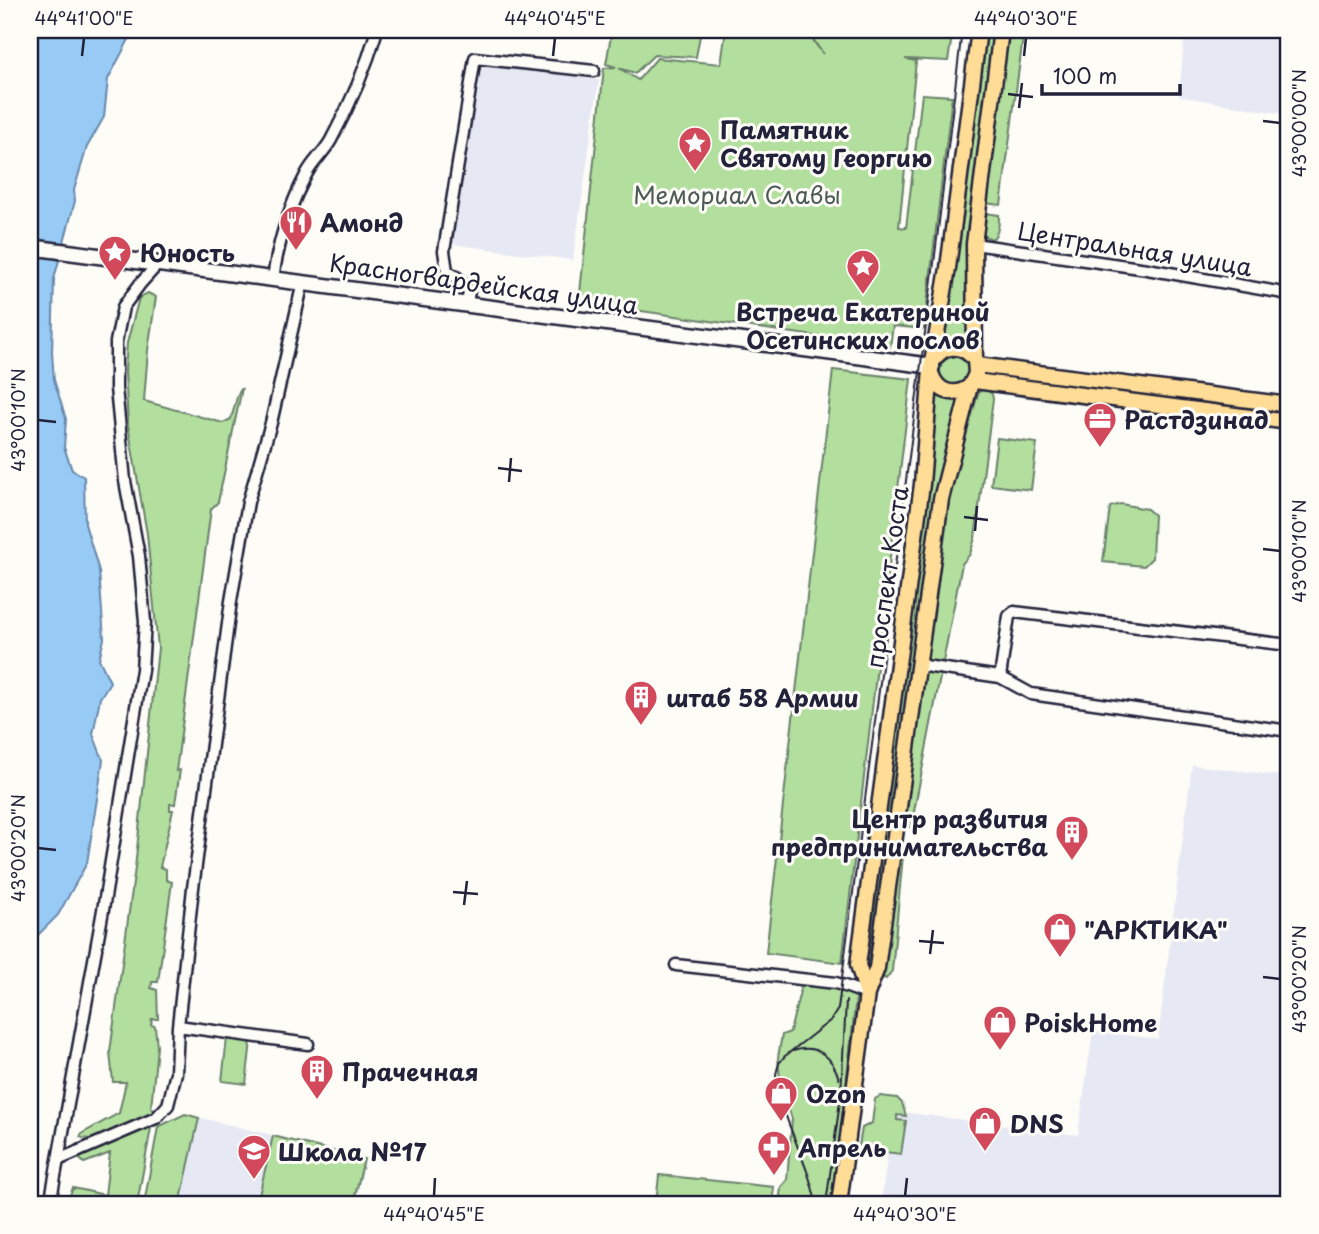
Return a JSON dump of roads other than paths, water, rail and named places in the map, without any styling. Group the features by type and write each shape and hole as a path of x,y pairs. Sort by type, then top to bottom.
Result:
{"main road":[{"name":"проспект Коста","path":"867,994 858,965 922,484 932,366 979,30"},
{"name":"проспект Коста","path":"839,1204 867,994 877,968 942,499 976,362 974,244 1001,30"},
{"name":"Красногвардейская улица","path":"30,247 932,366"},
{"path":"1289,405 976,362 967,351 955,348 943,351 932,366 937,386 950,393 964,391 972,384 1289,422"}],"street":[{"path":"273,278 285,226 306,174 330,143 349,105 377,30"},
{"path":"467,303 468,291 458,278 447,271 444,251 475,58 594,71"},
{"name":"Центральная улица","path":"974,244 1147,269 1289,294"},
{"path":"50,1204 106,897 142,670 145,622 139,556 125,481 116,388 116,342 124,307 159,263"},
{"path":"58,1160 156,1118 163,1112 172,1096 192,888 231,601 248,502 271,423 303,282"},
{"path":"1000,677 1009,616 1014,612 1289,645"},
{"path":"918,664 1000,677 1031,694 1289,731"},
{"path":"676,965 836,983 867,994"},
{"path":"178,1026 308,1044"}],"water":[{"path":"40,30 134,30 108,79 104,117 87,147 74,190 75,201 54,279 52,353 54,380 66,419 64,447 72,470 84,477 85,524 99,571 104,639 99,659 110,682 100,698 93,734 103,760 87,863 58,915 30,943 30,46"}],"tram line":[{"path":"816,1204 783,1107 776,1074 779,1063 785,1056 831,1020 838,1009 962,30"},
{"path":"826,1204 841,1094 846,1001"},
{"path":"793,1051 809,1049 823,1054 833,1064 839,1079"}],"place":[{"name":"Памятник Святому Георгию","path":"695,173"},
{"name":"Амонд","path":"296,252"},
{"name":"Юность","path":"115,282"},
{"name":"Встреча Екатериной Осетинских послов","path":"863,296"},
{"name":"Растдзинад","path":"1100,449"},
{"name":"штаб 58 Армии","path":"641,727"},
{"name":"Центр развития предпринимательства","path":"1072,862"},
{"name":"\"АРКТИКА\"","path":"1060,959"},
{"name":"PoiskHome","path":"1000,1052"},
{"name":"Прачечная","path":"317,1101"},
{"name":"Ozon","path":"781,1123"},
{"name":"DNS","path":"985,1153"},
{"name":"Апрель","path":"774,1177"},
{"name":"Школа №17","path":"254,1181"}],"park label":[{"name":"Мемориал Славы","path":"737,194"}]}
